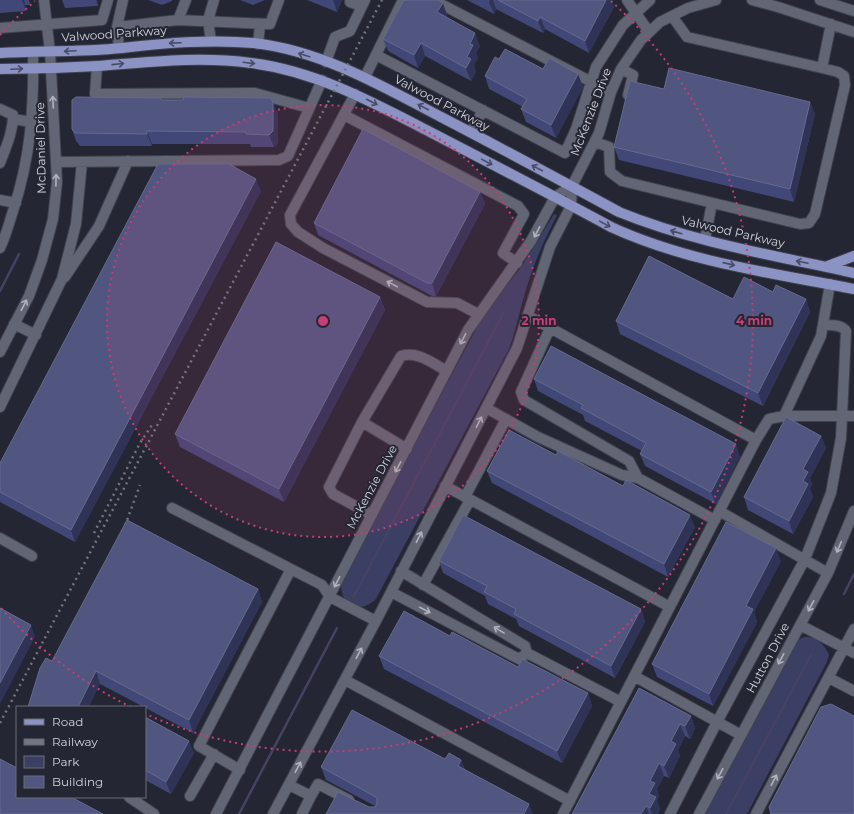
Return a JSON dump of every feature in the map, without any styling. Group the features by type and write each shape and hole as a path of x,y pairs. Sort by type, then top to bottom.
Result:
{"main road":[{"name":"Valwood Parkway","path":"0,52 50,52 211,41 258,44 290,51 326,62 365,77 619,212 642,222 705,239 854,273"},
{"path":"210,59 211,41"},
{"path":"0,69 97,66 154,60 210,59 251,63 284,69 322,80 355,94 643,242 679,253 854,289"},
{"path":"827,267 854,256"}],"street":[{"name":"McDaniel Drive","path":"0,352 29,296 42,260 53,220 57,182 50,52 44,0"},
{"path":"0,28 102,20 108,0"},
{"path":"119,48 118,27 123,0"},
{"path":"178,20 186,0"},
{"path":"211,41 208,20 214,0"},
{"path":"118,27 178,20 208,20 270,24 279,0"},
{"path":"326,62 336,37 350,31 363,3 350,2 351,0"},
{"path":"365,77 403,0"},
{"path":"433,0 611,92"},
{"path":"627,0 649,32"},
{"path":"376,55 565,153 576,129 596,67 606,49 623,25 650,0"},
{"name":"McKenzie Drive","path":"273,814 376,621 517,348 550,247 571,206 572,186 595,142 603,121 611,92 621,69 649,32 672,16 688,8 716,0"},
{"path":"752,0 854,32"},
{"path":"820,0 854,11"},
{"path":"595,142 613,144 610,172 622,181 800,224 809,223 815,214 845,85 844,76 838,72 687,36 672,16"},
{"path":"258,44 260,24"},
{"path":"822,68 831,24"},
{"name":"McDaniel Drive","path":"1,243 16,203 26,166 32,122 33,52"},
{"path":"97,66 95,94 254,93 309,108"},
{"path":"621,69 633,75 626,104"},
{"path":"56,162 279,160 288,156 322,80"},
{"path":"355,94 290,215 291,224 298,232 323,248 427,302 458,303 478,314"},
{"path":"0,108 13,115 13,129 0,164"},
{"path":"471,132 483,110"},
{"path":"344,115 518,206 524,214 503,253 517,263"},
{"path":"13,119 32,122"},
{"path":"0,407 59,286 99,226 128,161"},
{"path":"59,286 76,224 82,162"},
{"name":"McKenzie Drive","path":"216,814 468,330 478,314 532,241 555,197 572,186"},
{"path":"0,200 16,203"},
{"path":"705,239 712,203"},
{"path":"784,416 821,336 830,284"},
{"path":"528,316 756,440"},
{"path":"14,324 36,335"},
{"path":"670,814 804,559 831,493 841,438 840,416 846,331 844,327 823,325"},
{"path":"550,328 521,392 524,400 628,461 638,478"},
{"path":"372,515 333,494 329,487 362,422 401,356 410,353 421,357 447,371"},
{"path":"486,408 538,437 622,475 638,478 717,515 804,559 828,573"},
{"path":"564,814 717,515 756,440 769,419 784,416 854,416"},
{"path":"424,585 506,419"},
{"path":"362,422 407,449"},
{"path":"445,486 670,607"},
{"path":"172,508 322,585 330,597 376,621"},
{"name":"Hutton Drive","path":"699,814 828,573 854,511"},
{"path":"0,538 32,556"},
{"path":"240,770 196,744 291,569"},
{"path":"401,572 525,646 527,653 621,702"},
{"path":"391,592 519,659 527,653"},
{"path":"800,625 854,653"},
{"path":"756,814 854,629"},
{"path":"634,676 741,735"},
{"path":"829,678 854,691"},
{"path":"345,680 570,801"},
{"path":"190,796 214,754"},
{"path":"302,814 318,784 356,804"},
{"path":"289,785 311,796"},
{"path":"130,798 154,814"}],"green space":[{"path":"554,214 557,215 531,274 509,349 376,599 363,607 351,605 346,601 343,595 341,588 342,580 483,316 522,266"},
{"path":"804,637 816,639 825,647 829,655 827,662 747,814 704,814 796,641"}],"building":[{"path":"404,0 438,0 443,3 437,12 475,33 470,44 473,45 467,57 471,59 466,68 421,43 414,55 383,39"},
{"path":"498,0 606,0 585,41 540,17 538,21"},
{"path":"505,49 543,69 549,58 578,74 551,125 521,109 527,99 485,76 495,57 499,59"},
{"path":"669,68 810,102 790,189 614,147 630,81 664,89"},
{"path":"76,97 160,98 162,100 183,100 184,97 270,98 273,102 273,131 269,135 246,134 246,132 147,131 147,134 75,133 72,129 72,100"},
{"path":"363,129 480,192 432,283 427,283 314,223"},
{"path":"158,164 229,164 256,179 71,530 0,492 0,463"},
{"path":"276,242 380,297 279,489 175,434"},
{"path":"649,256 733,299 744,277 773,292 776,285 806,299 758,393 616,321"},
{"path":"551,346 736,444 711,492 640,454 646,443 581,408 583,405 534,379"},
{"path":"786,417 821,436 803,469 808,472 803,481 808,484 789,521 744,497"},
{"path":"509,430 556,455 558,451 623,486 626,480 690,515 664,564 487,471"},
{"path":"463,515 641,609 611,666 514,614 516,609 484,592 487,586 439,561"},
{"path":"127,520 258,589 189,720 96,671 78,706 28,706 40,668 46,658 52,661"},
{"path":"726,522 776,548 746,606 753,609 709,694 652,664"},
{"path":"0,608 31,625 0,683"},
{"path":"404,611 450,636 452,632 518,667 522,659 588,693 557,751 379,656"},
{"path":"639,688 691,716 685,726 680,724 671,741 676,744 664,766 659,763 650,781 655,783 649,794 656,797 650,808 646,806 641,814 572,814"},
{"path":"831,704 854,716 854,814 771,814 769,807 821,707"},
{"path":"352,710 445,759 449,753 461,760 458,766 529,804 524,814 326,814 338,792 369,807 375,807 377,804 377,798 374,796 321,767"},
{"path":"146,718 189,741 166,782 146,771"},
{"path":"0,759 16,767 16,798 73,798 103,814 0,814"}],"waterway":[{"path":"0,291 19,254"},
{"path":"353,598 504,312"},
{"path":"844,594 854,574"},
{"path":"239,814 337,628"},
{"path":"726,814 811,655"}],"railway":[{"path":"0,723 382,0"},
{"path":"94,533 140,443 152,425"},
{"path":"123,531 140,485"}]}
